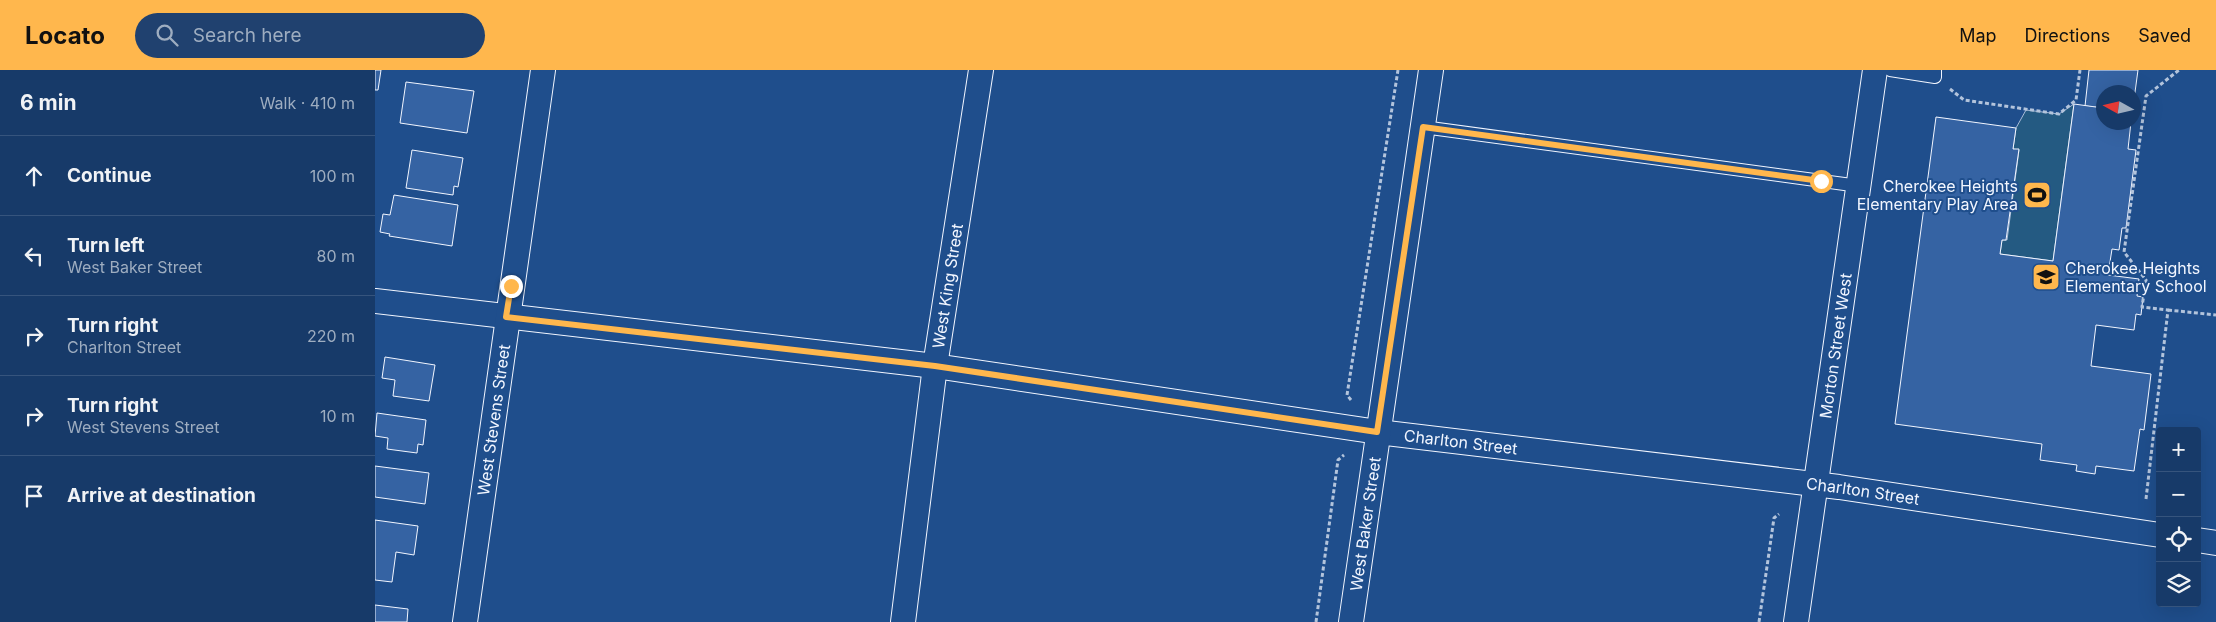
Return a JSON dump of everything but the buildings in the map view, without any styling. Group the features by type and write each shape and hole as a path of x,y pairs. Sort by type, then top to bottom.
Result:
{"street":[{"name":"West Stevens Street","path":"465,622 506,317 543,70"},
{"name":"West King Street","path":"903,622 935,366 981,70"},
{"name":"West Baker Street","path":"1351,622 1377,432 1431,70"},
{"name":"Morton Street West","path":"1796,622 1875,70"},
{"name":"Charlton Street","path":"375,301 935,366 1377,432 1816,484 2156,534"},
{"path":"2201,541 2216,543"}],"lane":[{"path":"1890,70 1935,76 1935,70"},
{"path":"1423,127 1859,186"}],"path":[{"path":"1351,400 1347,395 1397,70"},
{"path":"1964,100 2059,114 2076,100 2080,70"},
{"path":"2179,70 2145,96 2124,252 2146,280 2142,307 2216,316"},
{"path":"2146,499 2168,310"},
{"path":"1316,622 1338,460 1344,455"},
{"path":"1759,622 1774,518 1779,514"}],"shaded area":[{"name":"Cherokee Heights Elementary Play Area","path":"2074,104 2053,261 2000,254 2002,240 2007,240 2019,150 2013,149 2016,128 2026,110 2059,114"}],"place":[{"name":"Cherokee Heights Elementary Play Area","path":"2037,195"},
{"name":"Cherokee Heights Elementary School","path":"2046,277"}],"route":[{"path":"511,286 506,317 935,366 1377,432 1423,127 1821,181"}]}
